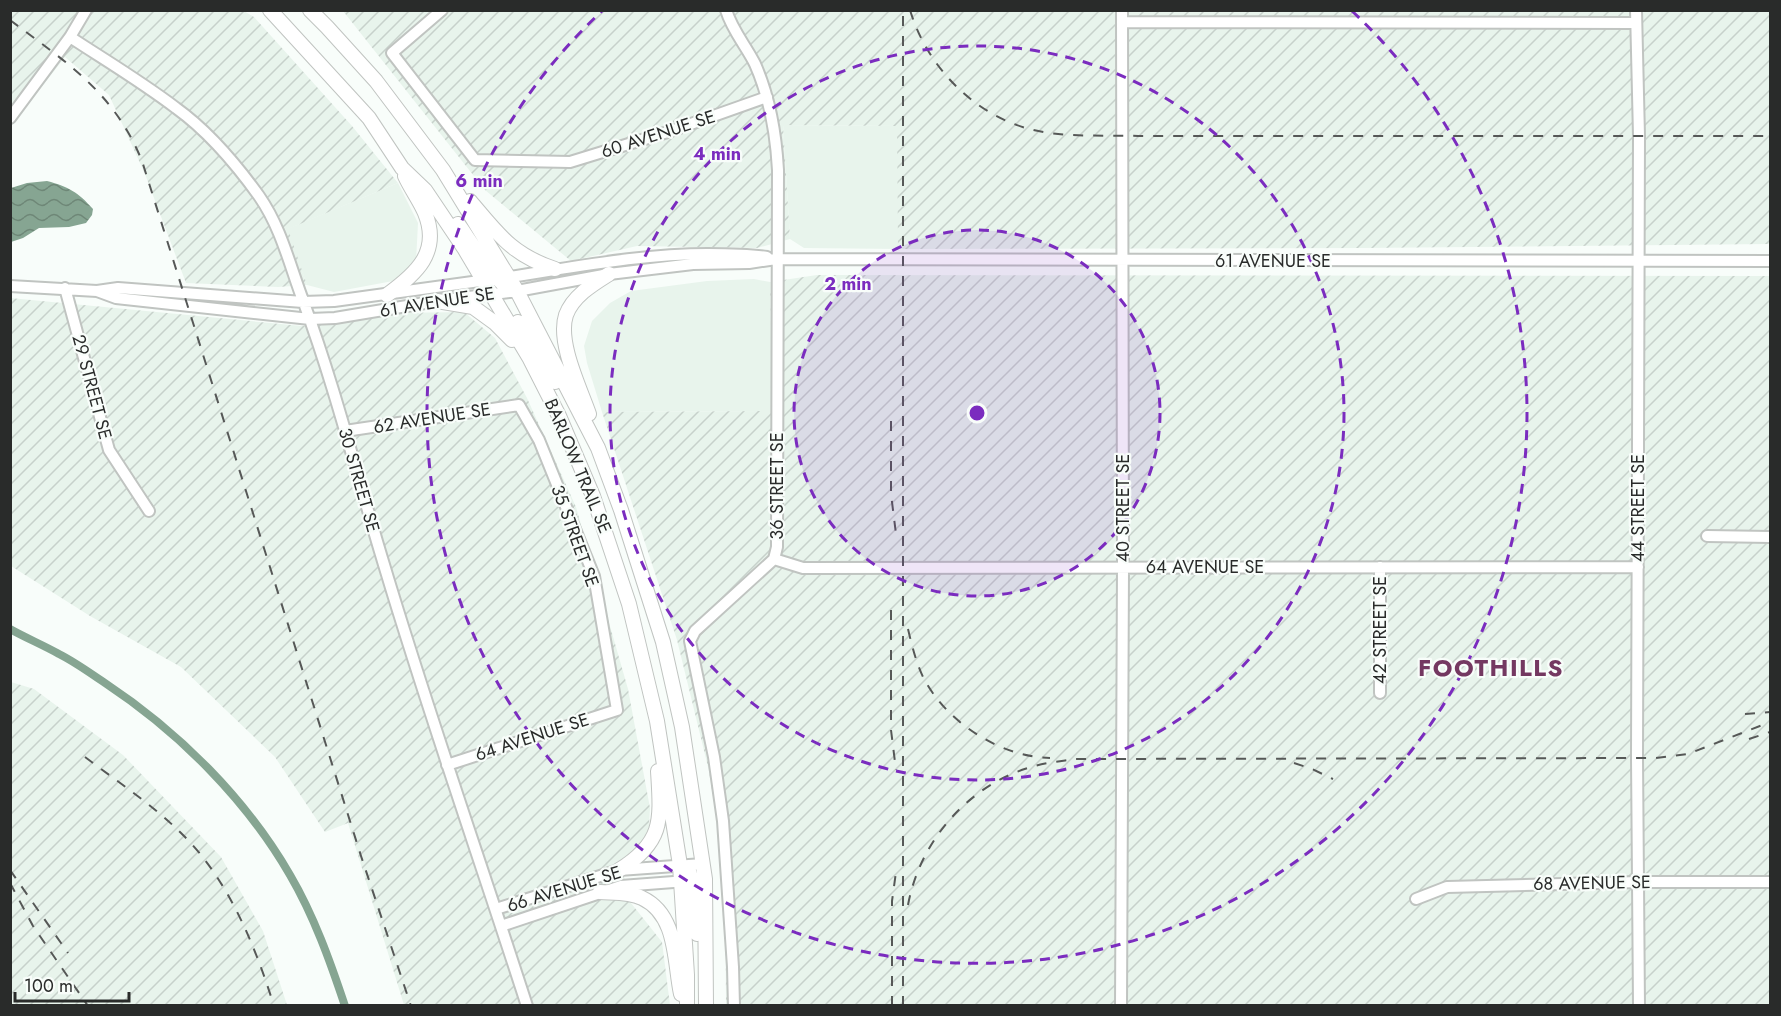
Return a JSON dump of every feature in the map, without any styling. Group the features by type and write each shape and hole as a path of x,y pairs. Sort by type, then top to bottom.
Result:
{"main road":[{"path":"260,10 286,28"},
{"name":"BARLOW TRAIL SE","path":"270,10 369,118 402,168 425,190 497,278 517,291 595,442 621,510 663,642 682,727 703,864 693,880 685,1005"},
{"name":"BARLOW TRAIL SE","path":"312,10 376,81 443,170 497,278 495,293 559,416 593,496 629,604 657,721 680,865 693,880 706,986 706,1005"},
{"path":"387,294 417,271 425,259 430,244 429,226 425,213 402,168"},
{"path":"443,170 503,239 520,254 538,264 555,269"},
{"path":"595,442 594,427 564,339 566,316 574,302 587,288 609,274"},
{"path":"495,293 566,401 581,413"},
{"path":"437,301 473,307 495,323 530,359"},
{"path":"619,870 642,854 654,837 660,802 657,721"},
{"path":"600,892 641,897 661,915 669,928 675,948 677,972 685,1005"}],"street":[{"path":"10,118 70,37 86,10"},
{"name":"60 AVENUE SE","path":"442,10 392,53 475,160 570,162 671,131 767,97"},
{"name":"36 STREET SE","path":"726,10 755,64 777,135 777,547 774,559 695,631 690,641 714,757 723,821 734,1005"},
{"name":"44 STREET SE","path":"1636,10 1639,136 1637,758 1639,1005"},
{"path":"1122,16 1636,23"},
{"name":"40 STREET SE","path":"1121,1005 1122,16"},
{"name":"30 STREET SE","path":"70,37 177,108 202,130 261,198 282,236 345,431 385,569 447,765 527,1005"},
{"name":"61 AVENUE SE","path":"10,286 97,291 118,288 303,302 334,301 601,262 674,254 748,254 776,259"},
{"name":"61 AVENUE SE","path":"97,291 116,298 310,319 517,291 609,274 693,264 749,263 776,259 1770,261"},
{"name":"29 STREET SE","path":"65,288 109,450 148,511"},
{"name":"62 AVENUE SE","path":"345,431 519,405"},
{"name":"35 STREET SE","path":"519,405 539,440 594,576 617,710"},
{"path":"1707,536 1770,537"},
{"name":"64 AVENUE SE","path":"774,559 803,568 1638,567"},
{"name":"42 STREET SE","path":"1380,567 1380,693"},
{"name":"64 AVENUE SE","path":"447,765 617,710"},
{"name":"66 AVENUE SE","path":"496,909 619,870 703,864"},
{"name":"66 AVENUE SE","path":"501,926 621,886 693,880"},
{"name":"68 AVENUE SE","path":"1416,899 1447,886 1770,882"}],"shaded area":[{"path":"11,11 244,11 254,17 352,126 398,183 288,229 307,285 278,287 186,283 145,174 109,95 65,57 11,126"},
{"path":"343,11 1770,11 1770,244 898,249 897,126 783,125 790,239 757,248 637,246 571,261 485,190"},
{"path":"783,125 898,126 898,249 804,248 790,239"},
{"path":"398,183 418,223 416,262 393,281 334,292 307,285 287,229"},
{"path":"817,275 1770,276 1770,1005 726,1005 725,872 709,771 677,640 602,412 773,411 770,282"},
{"path":"754,279 770,282 773,411 602,412 584,346 592,321 610,303 631,291 707,281"},
{"path":"10,298 302,326 394,313 464,312 495,338 527,398 576,507 628,689 650,808 648,842 620,861 631,903 662,942 670,1005 404,1005 348,823 325,832 275,757 181,667 90,616 11,566"},
{"path":"11,682 34,689 123,755 221,857 263,931 287,1005 11,1005"}],"water":[{"path":"47,181 78,194 93,209 92,215 86,223 69,227 39,228 11,242 11,188 27,183"}],"waterway":[{"path":"10,629 71,660 132,702 184,745 232,794 272,847 307,906 345,1006"}],"railway":[{"path":"903,10 903,1006"},
{"path":"910,10 931,55 962,92 1003,119 1026,128 1050,133 1138,136 1770,136"},
{"path":"10,20 51,50 103,97 131,137 142,161 361,856 411,1006"},
{"path":"891,421 891,494 896,534"},
{"path":"891,610 891,730 896,770"},
{"path":"908,629 923,677 933,693 960,722 994,744 1031,756 1050,758"},
{"path":"1745,714 1770,712"},
{"path":"908,905 914,881 924,858 936,837 952,818 969,800 989,786 1011,774 1035,766 1076,759 1656,758 1688,754 1770,722"},
{"path":"1749,739 1770,732"},
{"path":"85,757 159,813 182,834 213,871 249,937 274,1006"},
{"path":"1294,763 1333,779"},
{"path":"10,870 68,953"},
{"path":"892,1006 892,901 896,872"},
{"path":"10,883 33,926 88,1006"}],"district":[{"name":"FOOTHILLS","path":"1491,667"}]}
